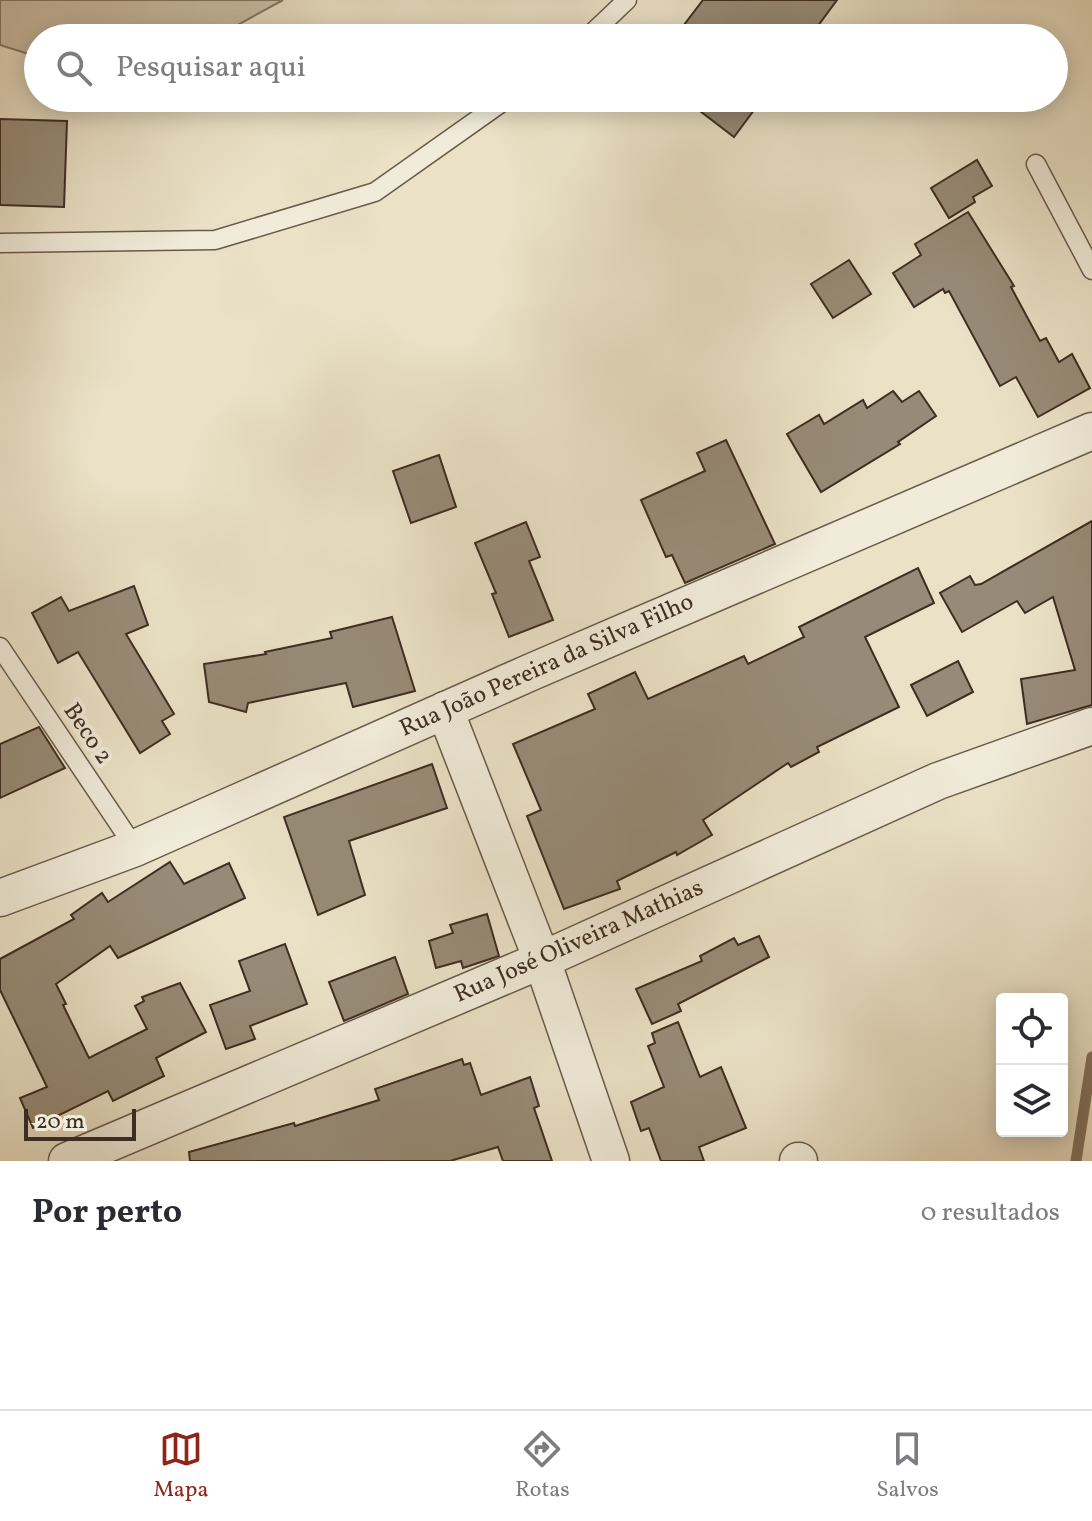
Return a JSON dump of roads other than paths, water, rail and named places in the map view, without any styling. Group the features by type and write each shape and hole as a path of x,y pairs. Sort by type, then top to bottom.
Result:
{"street":[{"name":"Rua João Pereira da Silva Filho","path":"0,898 135,848 445,710 1092,431"},
{"path":"445,710 542,960 611,1161"},
{"name":"Rua José Oliveira Mathias","path":"67,1161 542,960 938,781 1092,726"}],"lane":[{"path":"602,24 627,0"},
{"path":"0,243 215,240 375,192 488,112"},
{"path":"1036,164 1092,270"},
{"name":"Beco 2","path":"0,647 135,848"}],"waterway":[{"path":"1076,1161 1092,1057"}]}
